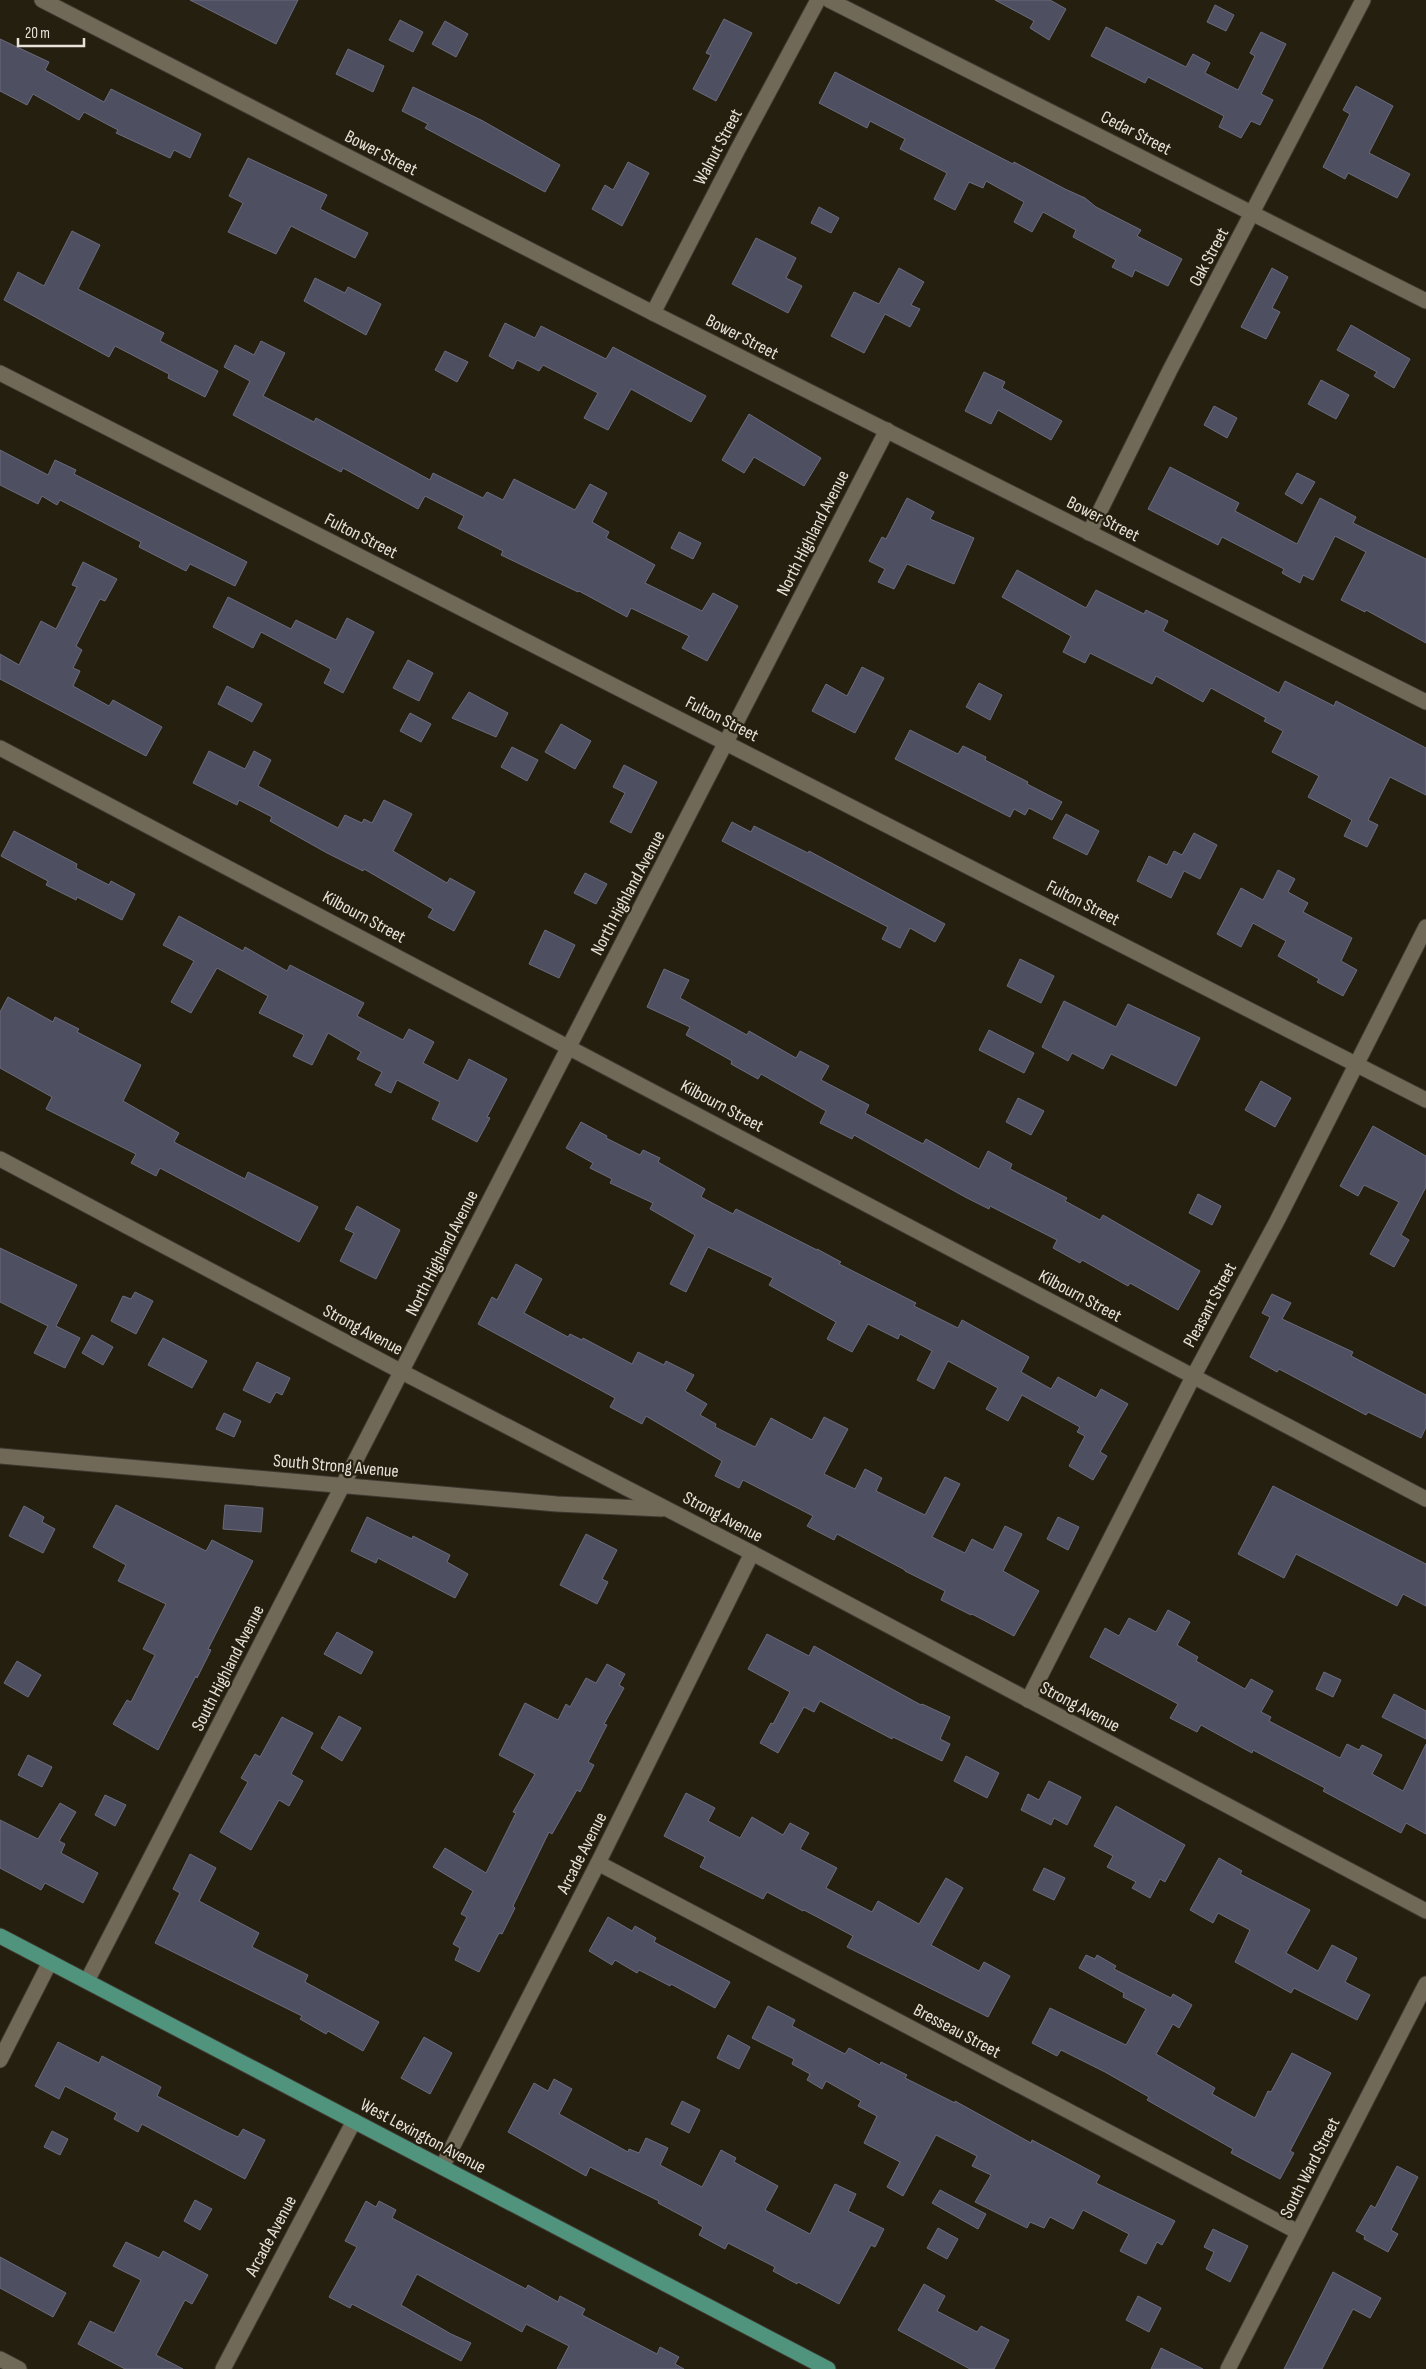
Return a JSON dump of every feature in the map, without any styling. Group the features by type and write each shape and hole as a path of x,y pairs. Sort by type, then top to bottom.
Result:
{"main road":[{"name":"West Lexington Avenue","path":"0,1936 828,2369"}],"street":[{"name":"Bower Street","path":"42,0 653,313 1426,702"},
{"name":"Walnut Street","path":"653,313 738,148 818,0"},
{"name":"Cedar Street","path":"829,0 1426,301"},
{"name":"Oak Street","path":"1089,533 1170,370 1363,0"},
{"name":"Fulton Street","path":"0,373 1426,1100"},
{"name":"North Highland Avenue","path":"402,1372 887,430"},
{"name":"Kilbourn Street","path":"0,748 1426,1499"},
{"name":"Pleasant Street","path":"1028,1700 1193,1377 1277,1221 1426,927"},
{"name":"Strong Avenue","path":"0,1159 402,1372 668,1509 1426,1911"},
{"name":"South Highland Avenue","path":"87,1981 402,1372"},
{"name":"South Strong Avenue","path":"0,1456 557,1504 668,1509"},
{"name":"Arcade Avenue","path":"442,2167 598,1863 752,1554"},
{"name":"Bresseau Street","path":"598,1863 1298,2232"},
{"path":"0,2060 50,1962"},
{"name":"South Ward Street","path":"1228,2369 1426,1984"},
{"name":"Arcade Avenue","path":"222,2369 354,2121"},
{"path":"0,2359 19,2369"}],"building":[{"path":"190,0 298,0 276,44"},
{"path":"995,0 1050,0 1066,9 1049,40 1030,28 1034,21"},
{"path":"1215,5 1234,15 1226,31 1207,22"},
{"path":"724,19 752,33 716,101 693,89 711,55 706,53"},
{"path":"400,20 423,32 413,52 389,40"},
{"path":"445,21 468,34 456,57 432,44"},
{"path":"1106,27 1186,67 1193,54 1210,63 1205,73 1238,90 1255,56 1250,53 1261,32 1286,44 1261,94 1273,100 1260,125 1251,121 1241,138 1219,127 1224,116 1148,77 1145,83 1091,56"},
{"path":"0,39 49,62 45,70 104,102 111,89 201,134 190,158 174,150 170,158 116,133 118,130 84,112 79,120 33,94 27,105 0,91"},
{"path":"348,49 384,66 373,92 336,74"},
{"path":"835,72 1013,164 1014,162 1085,198 1096,207 1141,230 1137,236 1182,259 1168,286 1135,270 1132,277 1112,267 1116,260 1073,237 1076,230 1043,212 1032,232 1014,222 1024,202 986,181 983,188 969,182 955,210 934,199 947,173 900,149 905,139 870,121 867,128 819,103"},
{"path":"1356,86 1393,106 1369,153 1410,174 1397,198 1348,173 1345,179 1323,167 1350,114 1343,110"},
{"path":"413,87 483,121 560,165 545,192 425,128 428,124 402,111"},
{"path":"248,158 327,195 320,209 368,233 355,258 291,226 276,254 228,232 243,203 229,196"},
{"path":"628,162 649,173 622,226 592,209 605,185 613,190"},
{"path":"819,207 839,218 831,233 811,223"},
{"path":"72,231 100,245 78,289 164,333 160,341 218,371 205,397 168,378 169,374 115,346 109,357 4,300 18,272 44,286"},
{"path":"756,238 796,258 786,278 802,286 788,313 732,284"},
{"path":"899,268 924,282 911,305 920,309 910,327 885,314 864,353 831,336 854,292 879,304"},
{"path":"1272,268 1288,277 1272,308 1280,312 1266,339 1241,327"},
{"path":"315,278 345,293 348,287 381,304 366,335 304,301"},
{"path":"505,323 535,338 541,326 606,359 613,347 706,396 691,422 631,389 608,430 584,418 598,393 543,365 539,371 517,360 513,369 489,356"},
{"path":"1351,325 1410,359 1394,388 1374,376 1377,372 1337,350"},
{"path":"261,341 285,353 263,396 314,422 316,418 430,480 433,473 483,498 487,492 503,500 514,479 575,510 590,484 607,493 592,522 609,532 606,538 655,565 645,583 702,611 713,593 738,606 707,661 682,648 689,636 631,608 627,617 579,591 501,555 503,551 458,528 464,516 425,496 418,509 343,468 341,472 233,415 250,381 224,367 235,345 254,355"},
{"path":"445,351 468,362 457,382 435,370"},
{"path":"984,372 1005,382 1002,388 1062,421 1051,440 998,410 991,424 965,411"},
{"path":"1321,380 1349,395 1336,419 1308,404"},
{"path":"1214,406 1237,418 1227,438 1204,425"},
{"path":"749,414 821,458 804,486 754,457 744,473 722,460"},
{"path":"0,450 48,475 55,460 76,470 74,474 247,562 235,586 190,564 186,571 139,547 141,542 60,500 57,505 42,496 38,504 0,485"},
{"path":"1170,467 1239,503 1235,511 1297,544 1320,498 1356,517 1353,523 1426,559 1426,643 1366,610 1365,612 1341,600 1366,552 1335,536 1313,580 1303,575 1300,583 1282,573 1284,569 1222,537 1218,545 1148,509"},
{"path":"1297,473 1315,482 1302,504 1285,494"},
{"path":"907,498 934,512 930,519 974,538 954,584 907,564 894,589 878,582 885,569 869,561 882,537 886,539"},
{"path":"679,532 701,543 693,559 671,548"},
{"path":"83,562 117,579 105,601 100,599 76,646 82,650 73,668 80,671 73,686 109,706 113,700 162,727 146,756 0,679 0,654 19,665 41,621 56,629 77,587 72,585"},
{"path":"1017,570 1086,608 1096,590 1144,614 1146,610 1168,621 1163,631 1279,693 1285,681 1334,706 1336,701 1426,748 1426,795 1390,777 1368,820 1378,825 1367,847 1344,836 1352,820 1308,797 1319,776 1272,752 1283,731 1264,721 1266,718 1211,688 1203,702 1156,676 1152,684 1090,653 1085,663 1063,652 1071,636 1002,597"},
{"path":"228,597 291,629 296,620 336,640 347,618 374,632 343,693 324,683 331,669 261,632 253,648 213,627"},
{"path":"408,660 433,673 419,701 393,688"},
{"path":"862,667 884,678 855,733 812,711 826,684 847,696"},
{"path":"979,683 1002,695 990,720 966,707"},
{"path":"227,686 262,704 252,722 218,704"},
{"path":"469,692 508,713 496,737 452,718"},
{"path":"410,713 431,724 421,742 400,731"},
{"path":"561,724 591,741 575,769 545,752"},
{"path":"910,730 958,754 963,746 986,757 985,760 1062,802 1052,820 1029,808 1025,815 1014,809 1010,817 895,759"},
{"path":"512,747 538,760 527,781 501,767"},
{"path":"209,751 245,769 254,751 271,760 258,786 338,828 345,815 362,823 364,819 372,823 384,800 412,814 393,851 447,883 450,878 475,892 454,931 428,917 433,909 364,869 363,871 327,853 270,821 272,817 239,800 237,805 193,783"},
{"path":"624,765 657,782 631,833 610,822 625,793 613,787"},
{"path":"1066,814 1099,831 1087,855 1053,838"},
{"path":"732,822 751,832 754,826 808,853 809,851 945,924 935,942 910,928 900,948 882,939 888,927 722,841"},
{"path":"14,831 77,864 76,868 109,885 111,881 135,894 122,920 77,897 76,900 46,885 48,881 1,856"},
{"path":"1194,833 1217,845 1200,879 1184,871 1171,898 1137,881 1149,856 1167,865 1174,851 1182,855"},
{"path":"1278,870 1295,879 1288,892 1308,903 1303,912 1352,938 1341,961 1357,970 1343,996 1317,982 1319,979 1278,956 1286,941 1253,923 1241,947 1217,934 1241,888 1263,900"},
{"path":"585,873 607,884 596,904 574,893"},
{"path":"179,916 243,951 245,947 287,971 290,965 364,1003 357,1016 403,1040 409,1029 434,1042 423,1063 458,1081 469,1059 507,1079 487,1117 490,1118 477,1142 432,1119 440,1102 397,1080 391,1093 375,1085 382,1072 357,1059 361,1052 328,1033 312,1065 293,1056 304,1035 259,1013 268,996 217,968 191,1013 171,1002 194,961 163,945"},
{"path":"545,930 575,945 559,978 529,964"},
{"path":"1020,959 1054,976 1041,1003 1007,986"},
{"path":"664,969 689,980 680,998 747,1035 749,1031 796,1058 800,1051 829,1066 821,1080 869,1105 865,1113 923,1144 926,1139 979,1169 988,1151 1012,1164 1010,1169 1067,1198 1065,1201 1100,1220 1103,1215 1200,1271 1178,1310 1130,1283 1128,1286 1082,1260 1080,1263 1053,1248 1057,1240 990,1206 989,1209 965,1197 854,1135 852,1139 820,1123 826,1111 761,1074 758,1079 731,1064 732,1061 686,1035 690,1027 647,1007"},
{"path":"8,997 53,1022 55,1017 79,1029 77,1032 141,1065 123,1101 179,1133 174,1142 245,1179 248,1172 318,1207 299,1242 160,1168 156,1176 131,1163 136,1154 46,1109 52,1097 0,1068 0,1012"},
{"path":"1064,1001 1116,1027 1128,1004 1200,1038 1176,1086 1111,1054 1103,1069 1072,1053 1068,1061 1042,1047"},
{"path":"989,1030 1034,1053 1024,1073 979,1050"},
{"path":"1261,1081 1291,1098 1275,1127 1245,1110"},
{"path":"1018,1098 1044,1111 1031,1135 1006,1122"},
{"path":"581,1122 607,1136 606,1138 640,1155 643,1150 660,1158 658,1162 705,1189 701,1197 733,1214 736,1209 841,1262 839,1264 916,1303 914,1306 958,1328 962,1320 1029,1357 1021,1372 1051,1389 1058,1377 1096,1398 1101,1389 1128,1404 1100,1452 1107,1456 1093,1480 1069,1466 1085,1436 1077,1432 1080,1427 1022,1395 1008,1421 986,1409 998,1388 948,1361 934,1389 917,1380 932,1351 900,1334 898,1339 868,1324 852,1352 827,1339 836,1322 769,1285 773,1278 708,1247 686,1292 670,1284 695,1235 650,1209 653,1203 610,1183 612,1179 590,1168 593,1163 566,1148"},
{"path":"1373,1126 1426,1156 1426,1187 1401,1235 1409,1240 1394,1267 1370,1254 1399,1202 1364,1185 1358,1196 1340,1186"},
{"path":"1198,1194 1221,1206 1212,1225 1189,1213"},
{"path":"357,1206 400,1230 376,1279 340,1261 354,1233 345,1229"},
{"path":"0,1248 77,1285 56,1326 80,1338 65,1368 34,1353 48,1326 0,1302"},
{"path":"516,1264 542,1279 524,1313 568,1337 570,1334 582,1340 583,1338 632,1364 638,1352 664,1365 666,1361 694,1375 685,1391 707,1404 700,1415 716,1424 715,1427 755,1447 771,1418 812,1440 824,1417 848,1429 824,1474 855,1489 865,1469 882,1478 876,1491 925,1515 945,1477 960,1484 932,1537 965,1553 972,1539 993,1550 1005,1526 1022,1534 1003,1571 1039,1591 1014,1636 941,1600 945,1591 837,1534 834,1540 807,1526 813,1516 743,1480 739,1488 715,1476 722,1461 646,1416 642,1424 610,1407 615,1398 478,1324 492,1297 497,1300"},
{"path":"135,1292 153,1301 136,1334 111,1321 123,1296 131,1299"},
{"path":"1272,1294 1291,1303 1282,1319 1353,1352 1351,1356 1426,1395 1426,1427 1421,1438 1368,1412 1366,1415 1279,1369 1277,1372 1250,1357 1270,1317 1262,1313"},
{"path":"92,1335 113,1347 103,1365 82,1353"},
{"path":"163,1338 207,1361 192,1388 148,1365"},
{"path":"257,1362 290,1378 282,1395 276,1392 270,1403 243,1390"},
{"path":"224,1413 241,1421 234,1437 216,1429"},
{"path":"1273,1486 1426,1564 1426,1606 1403,1594 1397,1606 1296,1554 1284,1578 1238,1554"},
{"path":"116,1505 206,1551 212,1540 253,1561 208,1649 211,1650 197,1678 196,1676 158,1750 113,1724 127,1700 131,1702 155,1655 143,1649 166,1604 118,1581 126,1565 93,1547"},
{"path":"225,1505 263,1508 261,1532 223,1529"},
{"path":"24,1506 44,1517 42,1522 55,1529 43,1553 9,1536"},
{"path":"367,1517 412,1539 413,1536 450,1555 447,1562 468,1574 455,1598 378,1558 376,1563 351,1551"},
{"path":"1058,1517 1079,1527 1068,1550 1047,1539"},
{"path":"586,1534 617,1550 602,1579 608,1582 597,1604 560,1585"},
{"path":"1168,1610 1190,1622 1177,1645 1198,1657 1196,1661 1245,1689 1251,1679 1273,1691 1261,1712 1271,1717 1269,1721 1340,1758 1347,1744 1359,1750 1362,1745 1382,1755 1372,1774 1403,1791 1426,1744 1426,1834 1406,1823 1401,1833 1323,1791 1325,1788 1253,1750 1252,1753 1201,1725 1197,1732 1170,1718 1178,1704 1090,1657 1105,1628 1119,1636 1129,1618 1156,1632"},
{"path":"337,1632 373,1652 361,1674 324,1654"},
{"path":"767,1634 809,1656 814,1646 921,1705 950,1717 940,1739 950,1744 942,1761 893,1737 892,1739 820,1701 814,1712 804,1707 778,1753 760,1743 771,1723 773,1724 790,1692 748,1669"},
{"path":"17,1661 41,1675 28,1697 4,1683"},
{"path":"607,1664 625,1674 619,1685 624,1688 604,1724 607,1725 588,1762 594,1765 580,1792 577,1790 552,1834 549,1832 513,1906 515,1908 502,1934 499,1933 479,1972 455,1960 460,1948 453,1944 467,1917 461,1914 473,1891 433,1867 445,1848 486,1873 516,1813 513,1812 535,1774 499,1755 525,1703 558,1720 566,1704 570,1707 586,1678 596,1683"},
{"path":"1324,1672 1341,1680 1333,1697 1316,1689"},
{"path":"1394,1694 1426,1711 1426,1739 1382,1717"},
{"path":"339,1716 361,1728 342,1761 321,1748"},
{"path":"282,1717 313,1733 291,1774 303,1781 289,1806 279,1800 251,1850 220,1832 248,1782 241,1778 255,1754 260,1757"},
{"path":"28,1755 52,1767 42,1787 18,1775"},
{"path":"966,1756 999,1773 987,1798 954,1781"},
{"path":"1049,1781 1081,1797 1067,1825 1054,1818 1051,1825 1021,1810 1028,1794 1039,1800"},
{"path":"686,1793 715,1808 708,1821 740,1838 752,1817 783,1835 790,1823 809,1833 800,1849 837,1868 826,1888 872,1912 878,1901 919,1924 946,1878 963,1888 931,1945 979,1971 984,1962 1010,1976 988,2017 847,1947 853,1936 804,1910 767,1892 763,1899 700,1867 705,1857 664,1836"},
{"path":"105,1795 126,1805 115,1826 95,1815"},
{"path":"60,1803 76,1812 59,1841 65,1844 61,1853 98,1873 83,1903 45,1883 41,1890 0,1868 0,1820 38,1839"},
{"path":"1116,1806 1185,1845 1165,1882 1160,1879 1150,1898 1132,1888 1136,1882 1107,1867 1113,1856 1094,1846"},
{"path":"190,1854 216,1868 199,1901 259,1933 252,1947 308,1975 305,1982 379,2022 363,2051 328,2031 326,2034 300,2019 302,2016 155,1943 180,1893 173,1889"},
{"path":"1219,1858 1242,1871 1240,1874 1310,1910 1286,1953 1318,1971 1332,1945 1357,1958 1345,1982 1370,1995 1357,2020 1294,1988 1291,1993 1235,1962 1250,1930 1218,1913 1213,1923 1190,1910"},
{"path":"1044,1868 1065,1878 1054,1900 1033,1890"},
{"path":"608,1917 632,1931 635,1926 656,1938 654,1942 730,1982 715,2008 671,1984 670,1986 639,1970 637,1973 615,1960 612,1965 589,1951"},
{"path":"1086,1955 1095,1959 1097,1955 1116,1966 1114,1969 1171,1998 1173,1994 1192,2005 1179,2028 1173,2024 1156,2054 1215,2088 1212,2094 1255,2118 1268,2091 1271,2092 1292,2053 1331,2073 1290,2151 1294,2153 1280,2179 1231,2153 1233,2149 1147,2100 1149,2097 1105,2072 1061,2050 1057,2056 1032,2043 1050,2008 1126,2045 1146,2009 1123,1997 1124,1993 1079,1968"},
{"path":"768,2006 795,2020 792,2026 845,2054 849,2048 880,2065 881,2062 907,2075 905,2078 955,2103 955,2101 1031,2143 1032,2140 1100,2176 1096,2183 1175,2221 1162,2245 1157,2242 1146,2264 1120,2251 1129,2234 1083,2210 1073,2229 1050,2217 1044,2228 1030,2222 1027,2228 975,2202 991,2175 972,2166 977,2156 936,2135 903,2196 887,2187 900,2162 864,2143 877,2116 858,2106 861,2101 826,2081 822,2089 807,2080 810,2074 792,2064 794,2059 752,2038"},
{"path":"728,2035 750,2047 739,2069 717,2058"},
{"path":"424,2037 452,2053 430,2094 401,2078"},
{"path":"58,2042 99,2063 102,2056 161,2087 157,2096 229,2133 238,2137 243,2129 265,2140 245,2179 142,2124 138,2132 114,2119 117,2113 65,2086 59,2099 35,2086"},
{"path":"554,2079 572,2089 559,2114 628,2152 629,2149 639,2153 646,2138 668,2148 660,2165 702,2187 721,2150 736,2158 734,2162 778,2186 765,2210 810,2234 835,2184 856,2194 848,2211 884,2229 875,2247 871,2245 839,2304 773,2271 775,2267 728,2243 725,2249 699,2235 703,2227 658,2203 659,2201 590,2167 586,2176 508,2132 534,2083 548,2091"},
{"path":"682,2101 700,2110 689,2133 671,2124"},
{"path":"52,2131 68,2139 60,2155 44,2147"},
{"path":"1397,2166 1418,2177 1391,2230 1398,2234 1388,2252 1364,2239 1365,2236 1356,2231 1371,2205 1375,2208"},
{"path":"940,2190 986,2214 978,2229 932,2203"},
{"path":"195,2200 212,2209 200,2230 184,2221"},
{"path":"366,2201 376,2207 379,2201 396,2210 392,2218 526,2289 528,2285 558,2302 560,2296 585,2309 582,2315 657,2354 660,2347 679,2357 675,2364 684,2369 557,2369 569,2346 526,2324 522,2332 417,2274 401,2305 451,2334 471,2343 461,2361 352,2304 350,2308 329,2297 357,2247 345,2241"},
{"path":"938,2228 958,2239 947,2259 927,2248"},
{"path":"1213,2229 1248,2246 1230,2282 1206,2269 1214,2252 1204,2247"},
{"path":"126,2242 159,2258 163,2251 208,2275 192,2304 185,2300 156,2355 183,2369 125,2369 78,2344 90,2321 114,2333 141,2280 113,2266"},
{"path":"0,2257 66,2293 53,2317 0,2288"},
{"path":"1333,2272 1381,2298 1370,2318 1353,2309 1322,2369 1284,2369"},
{"path":"924,2284 945,2296 937,2311 977,2332 981,2326 1009,2340 994,2369 970,2369 898,2330"},
{"path":"1138,2296 1161,2308 1149,2332 1126,2320"},
{"path":"1161,2348 1203,2369 1151,2369"}]}
